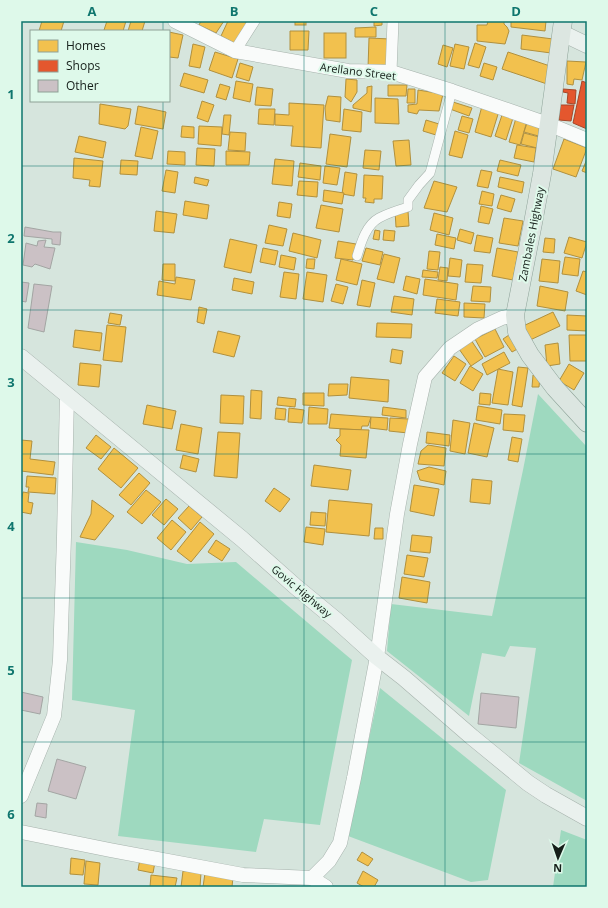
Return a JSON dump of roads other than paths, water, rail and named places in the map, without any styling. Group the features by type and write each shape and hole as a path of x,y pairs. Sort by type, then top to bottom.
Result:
{"main road":[{"path":"563,27 587,45"},
{"name":"Zambales Highway","path":"563,27 542,174 515,315 518,332 530,355 555,388 587,423"},
{"name":"Govic Highway","path":"21,357 242,539 377,657 528,783 587,818"}],"street":[{"name":"Arellano Street","path":"175,21 234,51 348,71 391,72 548,124 587,140"},
{"path":"234,51 254,21"},
{"path":"391,72 393,21"},
{"path":"357,256 362,240 368,229 377,219 408,207 408,200 419,184 430,173 452,91"},
{"path":"312,878 329,861 340,843 377,657 397,514 410,444 425,377 450,348 478,329 502,318 515,315"},
{"path":"21,796 54,716 60,660 67,395"},
{"path":"21,832 243,875 312,878 326,887"}]}
